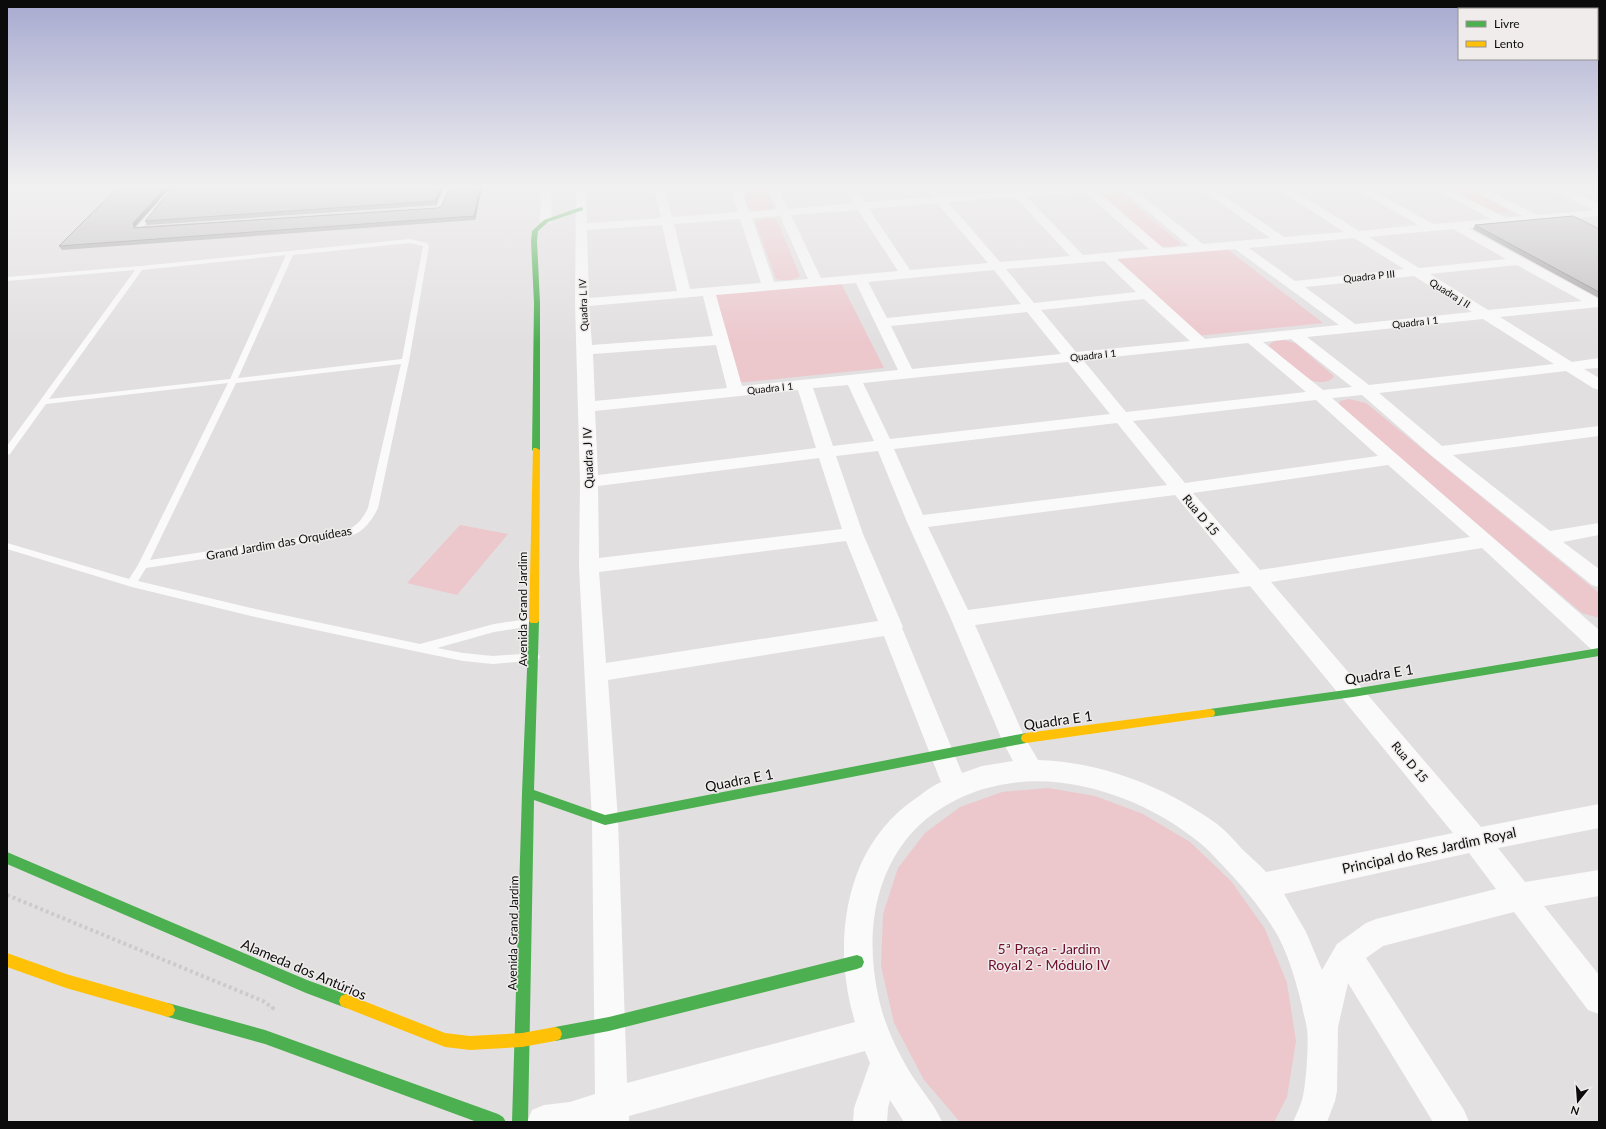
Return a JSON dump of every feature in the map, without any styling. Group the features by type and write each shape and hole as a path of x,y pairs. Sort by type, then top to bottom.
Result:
{"street":[{"name":"Avenida Grand Jardim","path":"522,1040 528,793 534,657 537,303 534,240"},
{"name":"Quadra L IV","path":"582,240 582,303 585,350"},
{"path":"671,240 684,294"},
{"path":"752,240 769,286"},
{"path":"797,240 816,282"},
{"path":"884,240 906,274"},
{"name":"Rua D 15","path":"975,240 1072,357 1120,418 1353,693 1474,840 1599,999"},
{"path":"1061,240 1080,259"},
{"path":"1146,240 1160,252"},
{"path":"1190,240 1200,248"},
{"path":"582,303 1296,240"},
{"name":"Quadra j II","path":"1365,240 1599,385"},
{"path":"1481,240 1597,303"},
{"path":"1238,245 1352,328"},
{"path":"1107,256 1147,295 1202,344"},
{"name":"Quadra P III","path":"1291,284 1519,261"},
{"path":"860,278 907,374"},
{"path":"708,292 736,392"},
{"path":"882,323 1147,295"},
{"name":"Quadra I 1","path":"586,407 1251,339 1295,336 1352,328 1597,303"},
{"path":"1295,336 1366,390 1438,452 1599,580"},
{"path":"1251,339 1319,395 1486,541 1599,643"},
{"path":"585,350 721,340"},
{"name":"Quadra J IV","path":"585,350 589,482 589,566 605,820 612,1113"},
{"path":"589,482 884,445 1599,364"},
{"path":"853,379 884,445 916,522 962,619 1014,740 1030,769"},
{"path":"804,385 853,534 944,755 955,786"},
{"path":"1438,452 1599,431"},
{"path":"916,522 1180,490 1391,459"},
{"path":"1547,538 1599,529"},
{"path":"589,566 853,534"},
{"path":"962,619 1255,578 1486,541"},
{"path":"596,673 892,627"},
{"name":"Quadra E 1","path":"605,820 944,755 1014,740 1353,693 1599,652"},
{"path":"925,1122 918,1114 886,1063 872,1033 862,997 857,962 858,922 867,884 882,852 902,825 927,802 955,786 985,776 1030,769 1090,775 1151,797 1209,834 1260,886 1290,930 1311,978 1323,1030"},
{"path":"528,793 605,820"},
{"name":"Principal do Res Jardim Royal","path":"1260,886 1474,840 1599,816"},
{"name":"Alameda dos Antúrios","path":"7,858 306,986 445,1040 470,1043 522,1040 609,1024 857,962"},
{"path":"1310,1122 1320,1096 1323,1030 1334,978 1347,954 1376,933 1518,897 1599,883"},
{"path":"1347,954 1452,1122"},
{"path":"7,960 66,981 265,1037 498,1122"},
{"path":"544,1122 570,1119 589,1113 612,1113 872,1033"},
{"path":"520,1122 522,1040"},
{"path":"870,1122 871,1108 886,1063"}],"lane":[{"name":"Grand Jardim das Orquídeas","path":"7,279 290,254 410,241 425,244 426,246 405,361 373,508 368,520 358,529 350,533 144,565"},
{"path":"132,583 144,565 233,380 290,254"},
{"path":"7,452 140,268"},
{"path":"44,402 405,361"},
{"path":"7,546 132,583 250,612 419,648 463,657 493,660 534,657"},
{"path":"419,648 494,628 534,622"}],"path":[{"path":"7,895 263,1001 273,1008 267,1013"}],"green space":[{"path":"762,240 785,240 800,276 789,280 776,279"},
{"path":"1153,240 1176,240 1181,244 1173,247 1160,246"},
{"path":"1227,249 1323,323 1196,336 1115,258"},
{"path":"841,283 884,368 737,383 714,294"},
{"path":"1284,340 1295,343 1334,376 1332,379 1326,382 1311,380 1294,368 1269,346 1275,341"},
{"path":"1349,399 1366,403 1599,593 1599,618 1582,613 1338,406 1340,401"},
{"path":"460,525 508,534 457,595 407,583"},
{"name":"5ª Praça - Jardim Royal 2 - Módulo IV","path":"1048,788 1095,796 1143,814 1190,842 1231,881 1265,929 1287,983 1296,1041 1287,1097 1274,1122 960,1122 924,1080 894,1023 881,966 883,914 898,868 925,833 960,807 1002,792"}],"building":[{"path":"65,240 146,240 59,246"},
{"path":"1502,240 1599,240 1599,292"}],"traffic: fast":[{"path":"534,240 537,303 536,450"},
{"path":"520,1122 534,621"},
{"path":"1210,713 1353,693 1599,652"},
{"path":"528,793 605,820 1026,738"},
{"path":"7,858 306,986 346,1001"},
{"path":"555,1034 609,1024 857,962"},
{"path":"168,1010 265,1037 498,1122"}],"traffic: slow":[{"path":"534,621 536,450"},
{"path":"1026,738 1210,713"},
{"path":"7,960 66,981 168,1010"},
{"path":"346,1001 445,1040 470,1043 522,1040 555,1034"}]}
